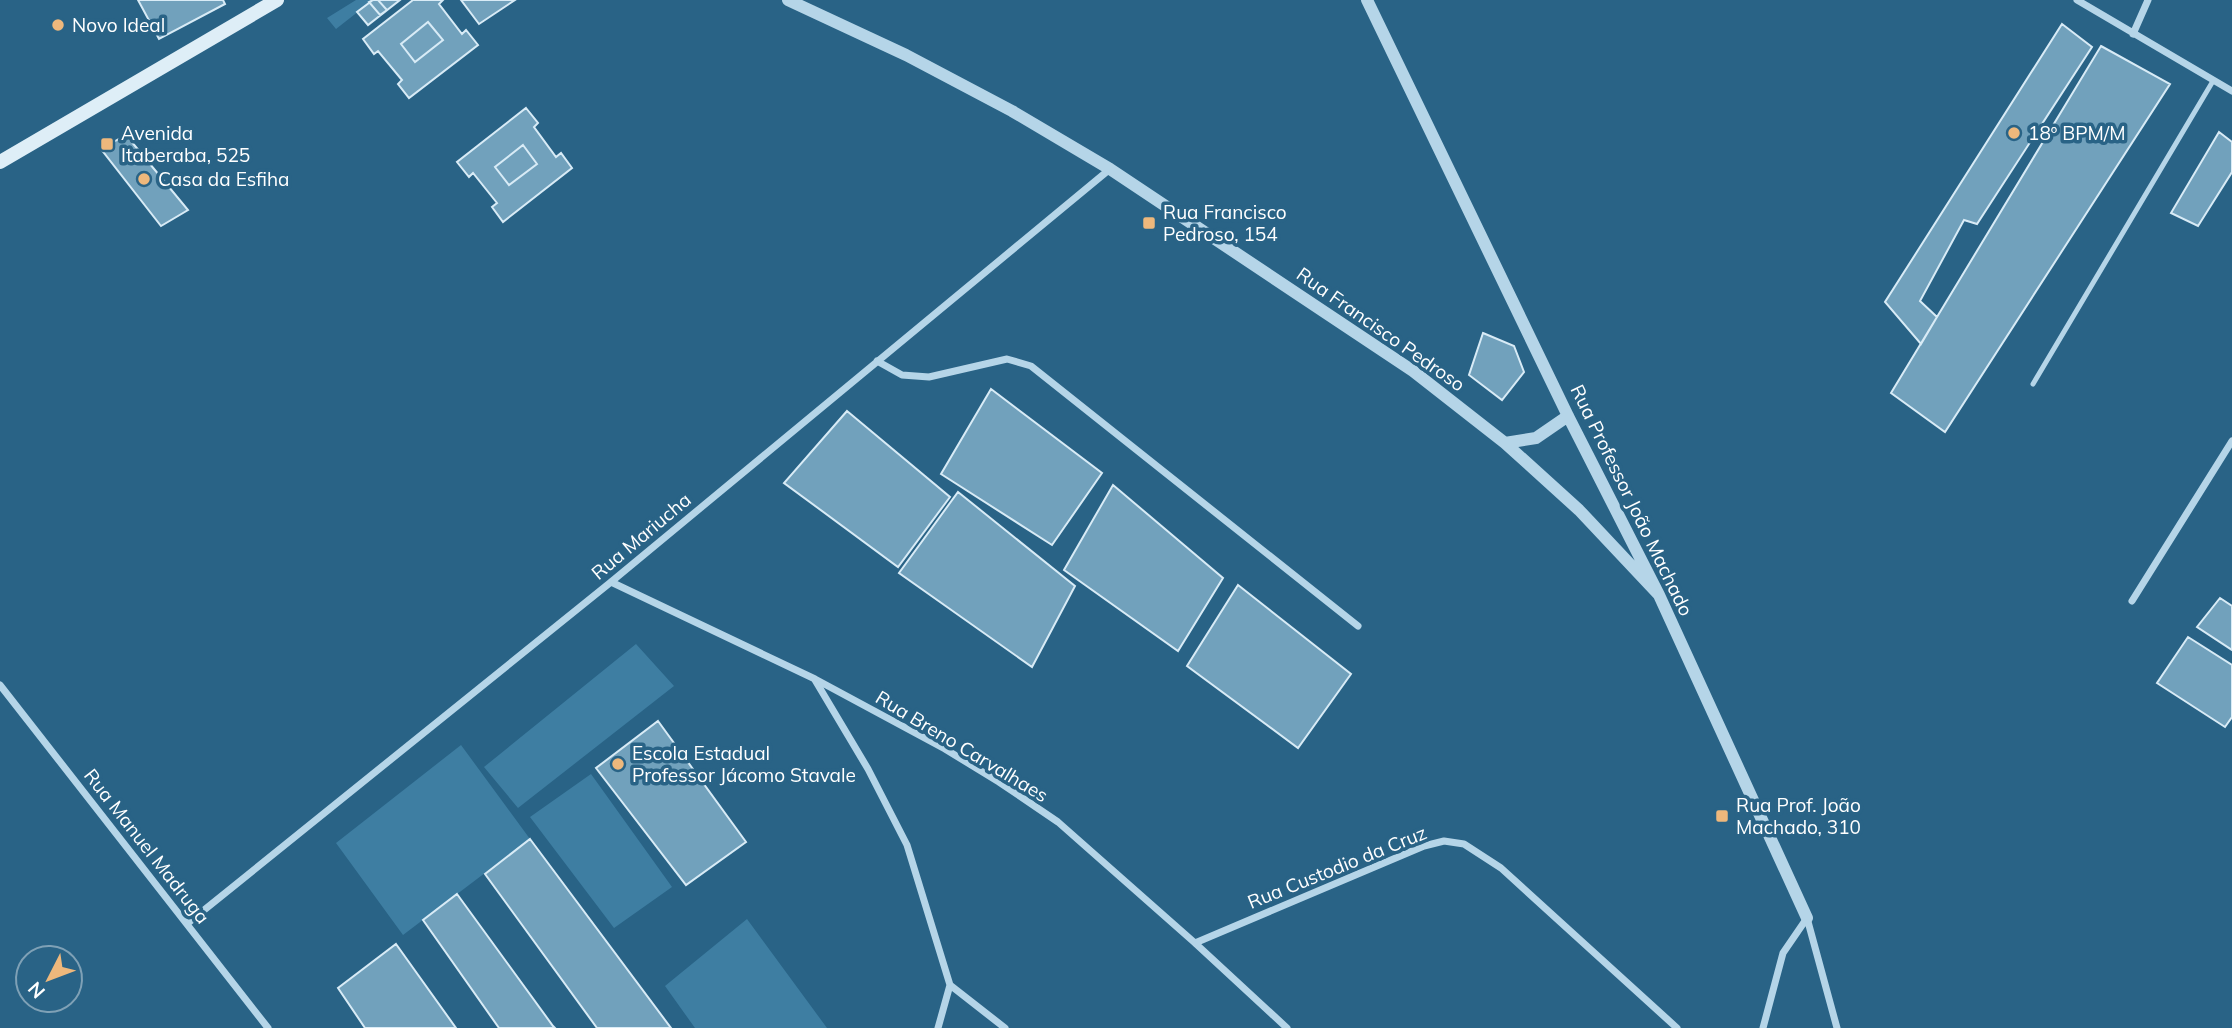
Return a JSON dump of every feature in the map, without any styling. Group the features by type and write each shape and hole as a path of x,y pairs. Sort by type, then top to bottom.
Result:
{"main road":[{"path":"0,162 270,2"}],"street":[{"name":"Rua Francisco Pedroso","path":"788,0 906,55 1012,111 1110,169 1413,371 1505,443 1579,510 1659,595"},
{"name":"Rua Professor João Machado","path":"1367,0 1568,416 1659,595 1807,918 1837,1028"},
{"path":"2077,0 2232,91"},
{"path":"2133,34 2148,0"},
{"name":"Rua Mariucha","path":"188,923 611,582 1110,169"},
{"path":"877,361 902,375 929,377 1007,359 1031,366 1359,626"},
{"path":"1505,443 1536,438 1568,416"},
{"path":"2132,601 2232,441"},
{"name":"Rua Breno Carvalhaes","path":"611,582 815,679 945,749 1049,816 1195,943 1287,1028"},
{"path":"815,679 868,769 907,845 950,985 938,1028"},
{"name":"Rua Manuel Madruga","path":"0,685 268,1028"},
{"name":"Rua Custodio da Cruz","path":"1195,943 1424,846 1444,841 1464,844 1501,868 1677,1028"},
{"path":"1763,1028 1783,953 1807,918"},
{"path":"950,985 1005,1028"}],"lane":[{"path":"2033,384 2213,81"}],"shaded area":[{"path":"356,0 373,0 336,29 327,18"},
{"path":"636,644 674,686 518,808 484,767"},
{"path":"461,745 530,839 403,935 336,843"},
{"path":"591,774 672,887 614,928 530,817"},
{"path":"747,919 827,1028 695,1028 665,986"}],"building":[{"path":"138,0 223,0 225,4 159,39"},
{"path":"373,0 400,0 368,25 357,12"},
{"path":"378,0 387,10 380,15 369,2"},
{"path":"413,0 443,0 439,4 462,34 466,30 478,45 409,98 398,84 402,80 378,51 374,54 363,39"},
{"path":"461,0 515,0 479,24"},
{"path":"428,22 443,40 415,62 401,44"},
{"name":"18º BPM/M","path":"2062,24 2092,47 1977,224 1964,220 1920,301 1937,317 1921,344 1885,302"},
{"path":"2101,46 2170,84 1945,432 1891,393"},
{"path":"526,108 538,123 534,127 556,157 561,153 572,168 503,222 492,207 497,203 473,173 469,177 457,162"},
{"path":"2219,132 2232,142 2232,172 2198,226 2171,213"},
{"name":"Casa da Esfiha","path":"126,135 188,210 161,226 101,149"},
{"path":"523,145 537,164 509,185 495,167"},
{"path":"1483,333 1514,346 1524,372 1502,400 1469,375"},
{"path":"991,389 1102,473 1052,545 941,474"},
{"path":"847,411 950,497 898,567 784,483"},
{"path":"1113,485 1223,578 1178,651 1064,570"},
{"path":"958,492 1075,586 1032,667 899,573"},
{"path":"1238,585 1351,674 1298,748 1187,666"},
{"path":"2220,598 2232,606 2232,650 2197,627"},
{"path":"2188,637 2232,665 2232,717 2225,727 2157,683"},
{"path":"658,721 746,842 686,885 596,768"},
{"path":"530,839 671,1028 597,1028 485,874"},
{"path":"457,894 555,1028 499,1028 423,920"},
{"path":"396,944 456,1028 365,1028 338,988"}],"place":[{"name":"Novo Ideal","path":"58,25"},
{"name":"18º BPM/M","path":"2014,133"},
{"name":"Avenida Itaberaba, 525","path":"107,144"},
{"name":"Casa da Esfiha","path":"144,179"},
{"name":"Rua Francisco Pedroso, 154","path":"1149,223"},
{"name":"Escola Estadual Professor Jácomo Stavale","path":"618,764"},
{"name":"Rua Prof. João Machado, 310","path":"1722,816"}]}
